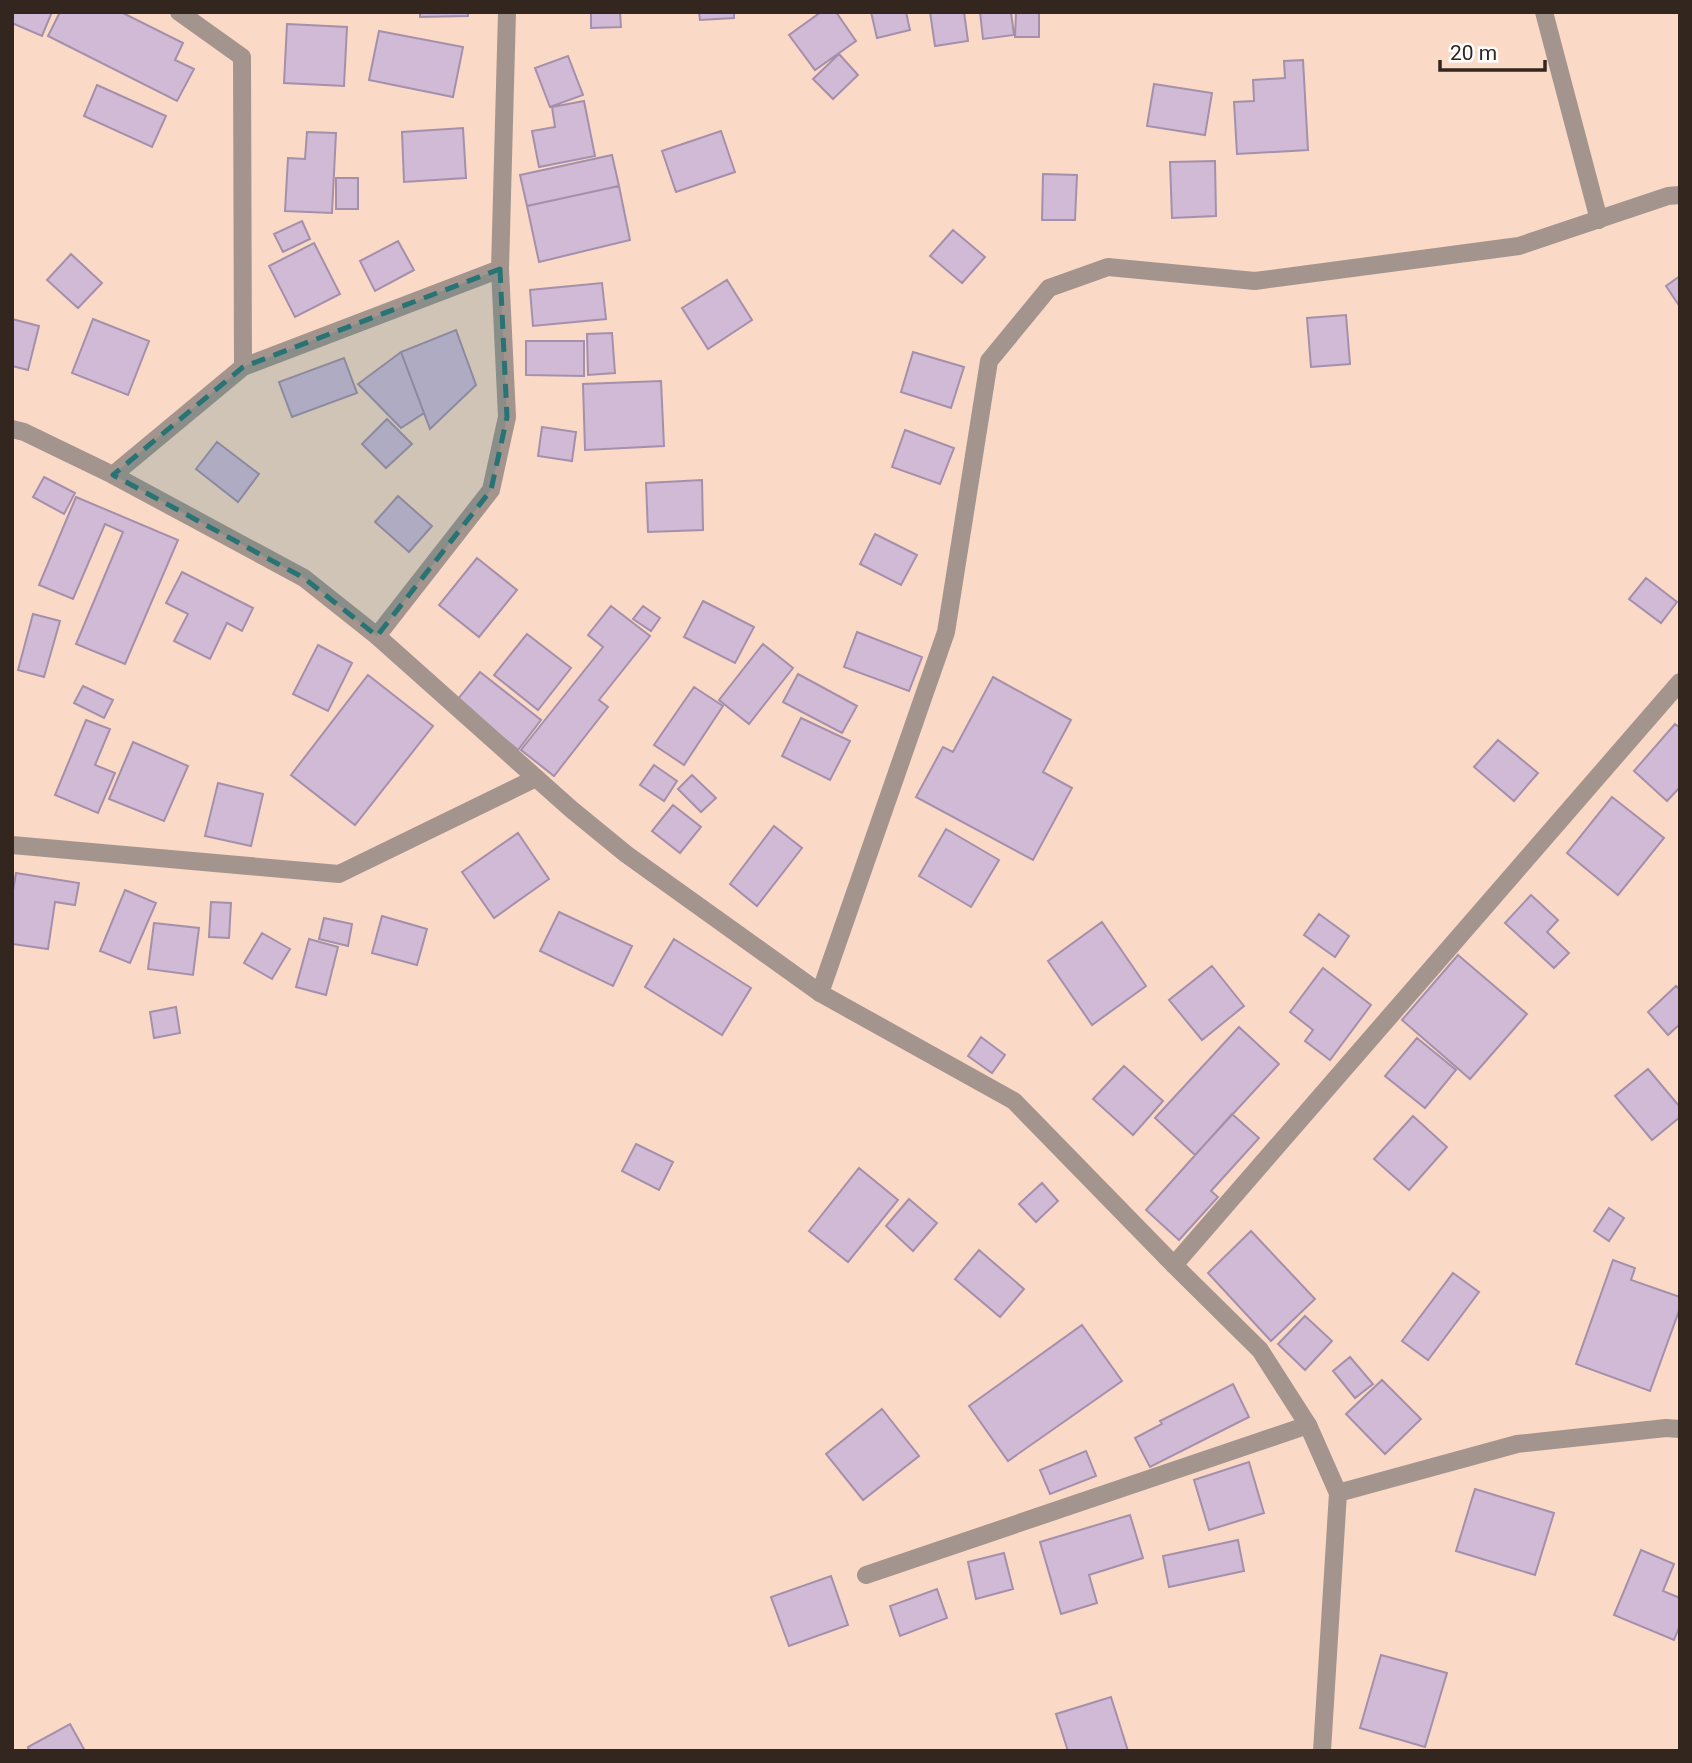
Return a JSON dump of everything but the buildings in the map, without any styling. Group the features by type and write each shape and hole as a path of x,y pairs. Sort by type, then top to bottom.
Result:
{"street":[{"path":"178,12 242,57 243,367"},
{"path":"377,636 491,491 507,417 499,269 507,12"},
{"path":"1544,12 1599,219"},
{"path":"820,993 946,632 989,361 1049,288 1108,267 1255,281 1519,246 1668,196 1680,195"},
{"path":"113,475 243,367 499,269"},
{"path":"12,429 24,432 113,475 304,578 377,636 626,855 820,993 1014,1101 1260,1350 1308,1425 1338,1493 1322,1751"},
{"path":"1174,1265 1680,682"},
{"path":"12,845 339,874 536,778"},
{"path":"866,1576 1308,1425"},
{"path":"1338,1493 1517,1444 1666,1427 1680,1429"}],"highlighted area":[{"path":"500,269 507,417 491,490 377,636 304,578 113,475 243,367"}]}
